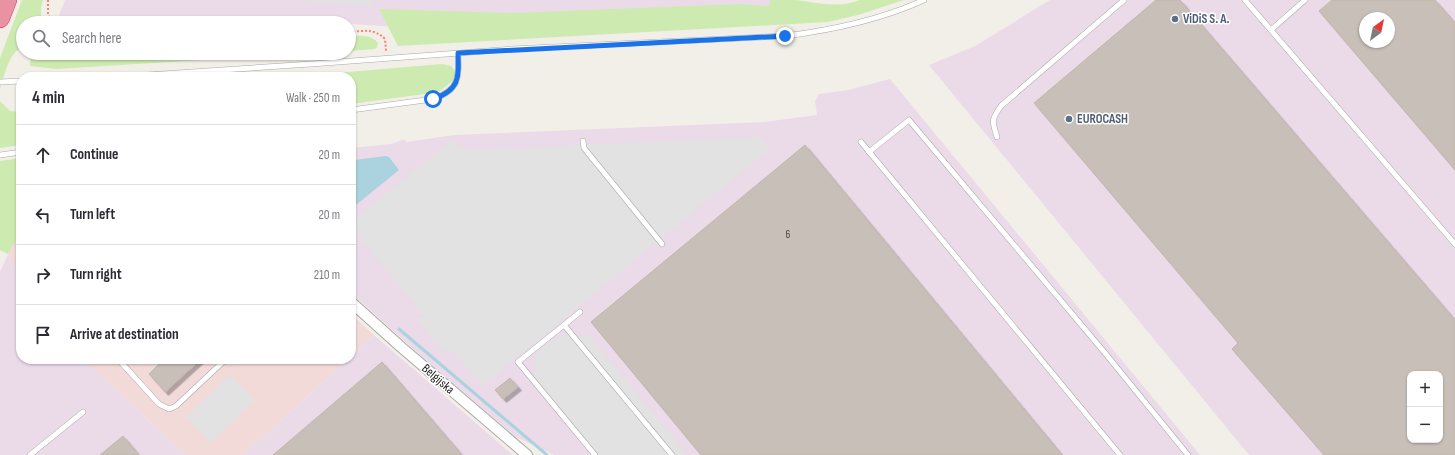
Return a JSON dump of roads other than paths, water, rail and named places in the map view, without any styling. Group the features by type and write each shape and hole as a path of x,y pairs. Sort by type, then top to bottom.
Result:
{"highway":[{"path":"0,18 7,0"}],"street":[{"name":"Belgijska","path":"356,306 527,455"}],"lane":[{"path":"189,72 512,49 736,39 807,33 863,22 900,10 924,0"},
{"path":"997,137 993,125 993,116 1001,106 1124,0"},
{"path":"1245,0 1455,244"},
{"path":"1271,30 1305,0"},
{"path":"356,109 433,99 443,96 451,90 456,83 459,73 458,53"},
{"path":"0,82 16,81"},
{"path":"870,152 909,120 1105,353 1188,455"},
{"path":"583,141 584,148 662,244"},
{"path":"861,142 1120,455"},
{"path":"0,155 16,153"},
{"path":"580,312 518,362 595,455"},
{"path":"564,324 672,455"},
{"path":"123,364 159,404 169,409 176,406 221,364"},
{"path":"30,455 83,412"}],"water":[{"path":"386,156 389,157 399,170 356,205 356,160"}],"waterway":[{"path":"399,329 547,455"}],"place":[{"name":"ViDiS S. A.","path":"1175,19"},
{"name":"EUROCASH","path":"1069,119"}]}
